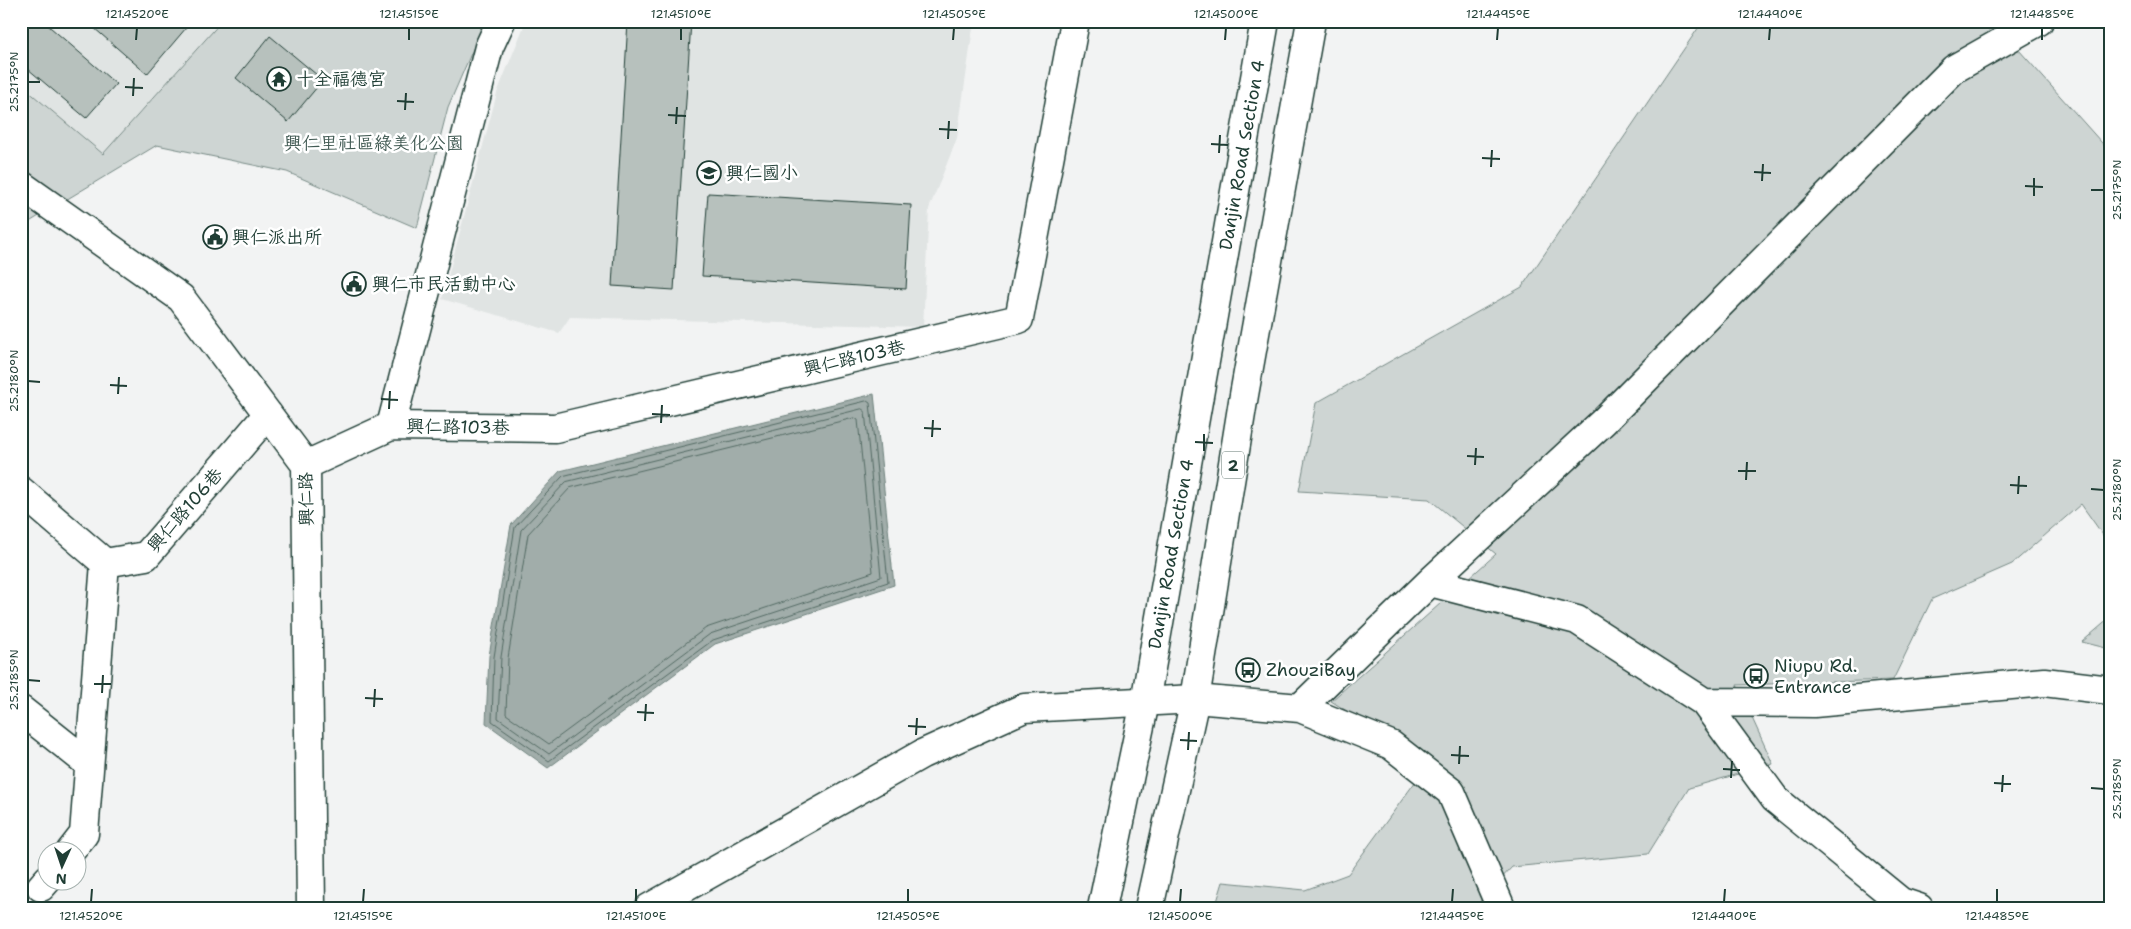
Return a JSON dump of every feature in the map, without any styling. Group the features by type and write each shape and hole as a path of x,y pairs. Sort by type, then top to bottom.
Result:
{"street":[{"path":"306,465 390,426 489,47 501,21"},
{"name":"興仁路103巷","path":"390,426 555,428 1019,319 1075,21"},
{"name":"Danjin Road Section 4","path":"1102,908 1145,702 1265,21"},
{"name":"2","path":"1149,908 1195,699 1244,395 1311,21"},
{"path":"1300,708 1430,582 1604,421 1954,69 2039,21"},
{"name":"興仁路","path":"21,185 181,298 306,465 311,908"},
{"name":"興仁路106巷","path":"105,563 146,556 268,414"},
{"path":"21,491 105,563 84,834 78,842"},
{"path":"1430,582 1577,620 1704,702 1776,799 1901,902 1919,908"},
{"path":"1704,702 1814,703 2044,682 2110,690"},
{"path":"650,908 922,754 1024,708 1195,699 1300,708 1391,745 1451,792 1501,908"},
{"path":"21,710 89,764"}],"shaded area":[{"path":"21,21 222,21 103,154 21,85"},
{"name":"興仁國小","path":"526,21 974,21 957,138 929,209 923,327 570,317 559,333 442,299 497,93"}],"green space":[{"name":"興仁里社區綠美化公園","path":"222,21 485,21 448,107 417,228 287,172 157,145 21,227 21,85 103,154"},
{"path":"1703,21 2040,21 2010,40 2110,152 2110,545 2081,504 2012,564 1932,599 1893,680 1737,685 1773,764 1689,788 1648,854 1512,867 1474,908 1215,908 1223,882 1305,890 1348,874 1429,763 1331,701 1496,554 1429,499 1299,491 1316,403 1522,287"},
{"path":"2110,618 2110,649 2082,642"}],"water":[{"path":"874,394 894,585 715,644 548,768 486,723 489,656 511,525 560,471"}],"building":[{"path":"21,21 43,21 116,84 86,118 21,63"},
{"path":"86,21 192,21 147,74"},
{"path":"628,21 691,21 674,290 612,286"},
{"name":"十全福德宮","path":"270,36 323,80 288,122 236,78"},
{"path":"708,193 911,205 906,289 702,276"}],"place":[{"name":"十全福德宮","path":"279,79"},
{"name":"興仁國小","path":"709,173"},
{"name":"興仁派出所","path":"215,237"},
{"name":"興仁市民活動中心","path":"354,284"},
{"name":"ZhouziBay","path":"1248,670"},
{"name":"Niupu Rd. Entrance","path":"1756,676"}]}
